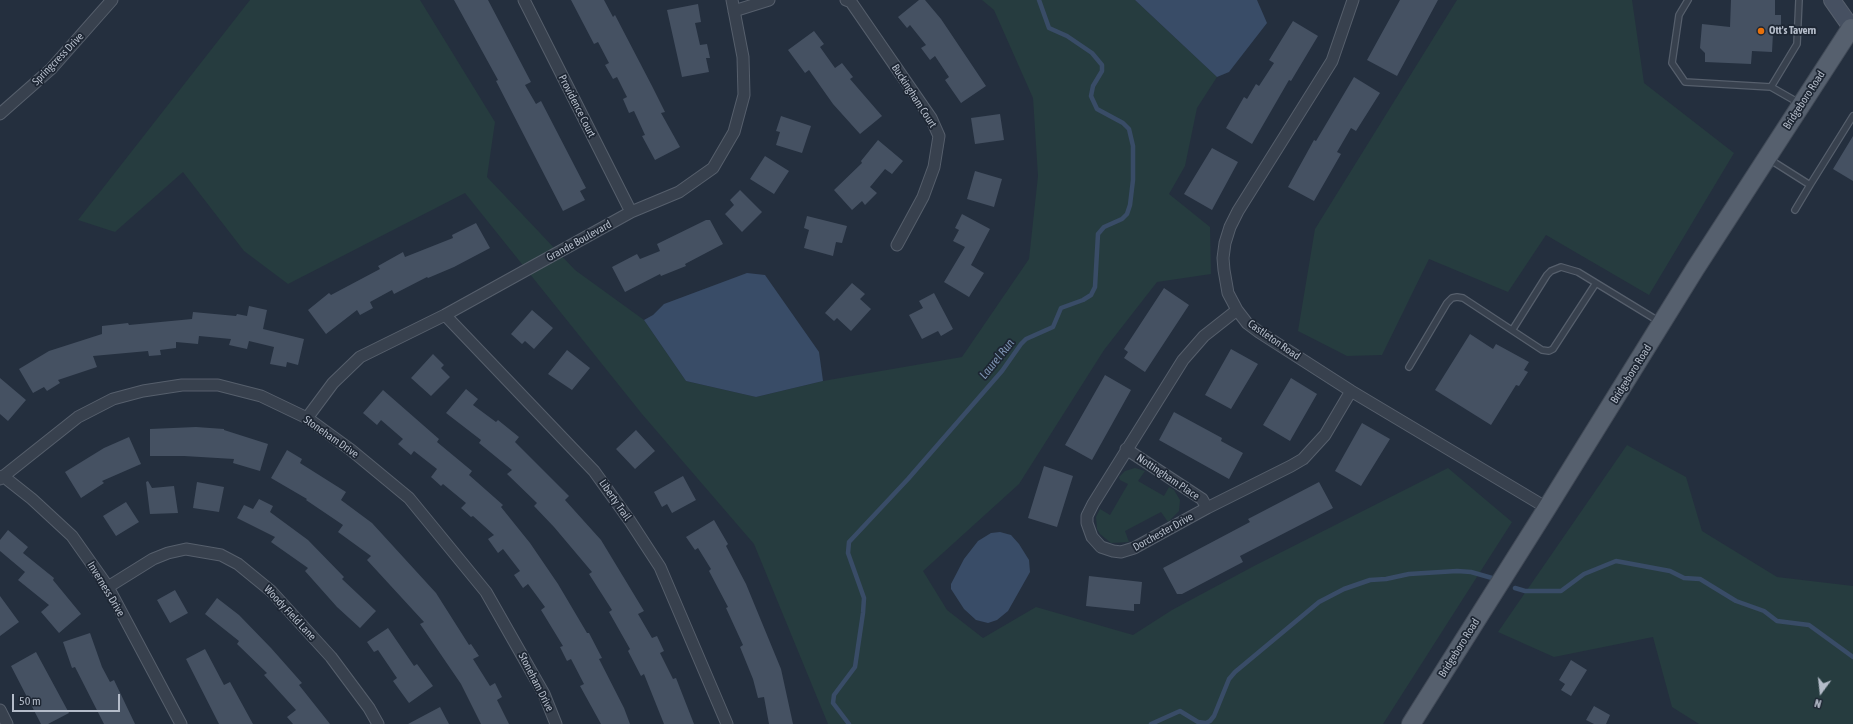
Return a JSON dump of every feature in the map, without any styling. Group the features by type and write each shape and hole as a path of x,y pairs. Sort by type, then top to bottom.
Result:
{"main road":[{"path":"1832,0 1852,27"},
{"name":"Bridgeboro Road","path":"1411,724 1548,508 1662,323 1801,104 1852,27"}],"street":[{"name":"Springcress Drive","path":"0,114 52,69 112,0"},
{"name":"Providence Court","path":"524,0 631,212"},
{"path":"733,6 769,0"},
{"name":"Buckingham Court","path":"846,0 851,2 931,118 939,136 934,167 923,197 897,245"},
{"name":"Castleton Road","path":"1353,0 1332,61 1238,211 1230,227 1225,243 1224,270 1228,293 1237,310 1247,323 1259,332 1351,391 1548,508"},
{"name":"Grande Boulevard","path":"307,418 333,383 360,357 444,315 631,212 679,192 713,168 734,132 744,95 742,57 733,6"},
{"name":"Dorchester Drive","path":"1237,310 1217,325 1191,349 1172,376 1093,504 1087,516 1088,530 1101,547 1113,551 1128,551 1207,508 1303,459 1325,435 1351,391"},
{"name":"Liberty Trail","path":"444,315 594,471 630,521 660,567 727,724"},
{"name":"Stoneham Drive","path":"1,478 78,417 113,399 143,390 182,385 218,385 261,396 307,418 351,450 409,498 482,586 544,694 556,724"},
{"name":"Nottingham Place","path":"1126,449 1202,500 1207,508"},
{"name":"Inverness Drive","path":"1,478 32,499 72,536 108,587 181,724"},
{"name":"Woody Field Lane","path":"108,587 153,559 168,553 186,549 221,555 238,564 271,591 332,657 369,708 378,724"},
{"path":"0,710 7,724"}],"lane":[{"path":"1688,0 1680,15 1672,63 1685,82 1771,86 1801,104"},
{"path":"1771,86 1797,44 1799,0"},
{"path":"1795,210 1853,116"},
{"path":"1767,158 1810,185"},
{"path":"1512,329 1547,275 1556,268 1572,269 1662,323"},
{"path":"1409,367 1447,303 1455,297 1463,298 1542,350 1552,351 1596,283"}],"green space":[{"path":"250,0 420,0 495,122 487,177 575,270 644,320 686,381 756,397 823,381 962,357 1029,259 1038,176 1033,98 994,10 982,0 1135,0 1217,77 1197,108 1185,166 1169,194 1210,227 1211,274 1157,282 1104,350 1019,484 923,571 947,610 983,638 1036,607 1133,635 1172,610 1254,566 1448,468 1512,522 1383,724 828,724 754,544 642,414 465,193 288,284 244,251 183,172 115,232 78,220"},
{"path":"1457,0 1632,0 1644,83 1734,153 1649,295 1546,235 1508,292 1429,259 1382,355 1347,356 1298,331 1315,229"},
{"path":"1627,445 1686,477 1702,531 1777,577 1853,586 1853,724 1699,724 1672,707 1653,637 1554,657 1498,632"},
{"path":"1135,468 1145,471 1138,481 1164,496 1169,487 1174,490 1180,500 1179,511 1168,522 1161,512 1125,531 1129,542 1111,543 1100,534 1097,529 1096,517 1100,509 1110,515 1128,484 1120,480 1119,477 1125,471"}],"water":[{"path":"1135,0 1257,0 1267,23 1229,72 1217,77"},
{"path":"747,273 765,275 819,352 823,381 756,397 686,381 644,320 653,315 664,304"},
{"path":"1000,532 1011,535 1019,544 1029,560 1030,572 1008,611 997,620 988,623 976,620 964,609 951,589 951,584 964,559 978,541 991,533"}],"building":[{"path":"454,0 488,0 531,82 525,85 536,104 541,101 586,188 580,191 585,200 563,211 496,81 498,80"},
{"path":"571,0 604,0 613,17 615,15 652,86 665,112 661,113 680,147 655,160 642,136 645,135 634,111 629,113 623,99 627,97 617,77 613,79 605,65 609,63 598,42 594,44"},
{"path":"919,0 925,0 941,19 986,86 961,103 945,80 949,77 935,56 930,60 921,48 926,45 910,25 907,28 898,17"},
{"path":"1400,0 1438,0 1397,76 1367,60"},
{"name":"Ott's Tavern","path":"1731,0 1775,0 1775,15 1781,15 1781,33 1773,33 1772,52 1752,51 1751,64 1705,62 1705,53 1700,48 1702,24 1730,27"},
{"path":"698,4 701,22 695,23 700,45 707,44 710,58 706,58 709,72 682,77 667,10"},
{"path":"1293,21 1318,36 1291,81 1289,80 1252,144 1226,128 1244,97 1247,99 1256,84 1259,86 1274,63 1269,60"},
{"path":"814,31 824,44 820,47 835,68 842,63 853,77 850,79 882,116 860,134 833,104 809,70 805,73 788,50"},
{"path":"1354,77 1380,93 1356,131 1351,128 1337,152 1341,154 1314,201 1288,187 1314,140 1316,141"},
{"path":"1000,114 1004,140 975,144 971,118"},
{"path":"781,116 811,126 802,153 776,145 780,132 776,131"},
{"path":"1853,136 1853,181 1833,169"},
{"path":"878,140 903,161 892,174 885,169 870,187 877,193 865,205 862,201 852,210 834,190 862,163 861,161"},
{"path":"1212,148 1238,162 1212,210 1184,194"},
{"path":"765,156 789,171 774,194 750,179"},
{"path":"975,171 1002,179 994,207 967,199"},
{"path":"740,190 762,212 742,232 725,214 734,205 730,200"},
{"path":"962,214 990,229 971,265 984,273 969,297 944,282 965,247 953,241 959,230 955,228"},
{"path":"807,216 847,226 842,243 836,242 833,256 804,248 809,230 804,228"},
{"path":"706,220 710,220 723,244 685,264 686,266 661,276 660,274 625,292 612,267 637,254 640,259 660,251 657,244"},
{"path":"476,223 490,248 454,267 428,278 427,277 394,294 392,290 370,302 373,308 360,315 357,310 326,334 308,310 329,293 331,295 380,269 378,266 403,252 405,257 453,238 452,235"},
{"path":"852,283 865,294 860,299 871,309 851,331 837,318 834,321 825,313"},
{"path":"1164,288 1189,305 1145,372 1124,358 1128,352 1124,349"},
{"path":"934,293 953,329 941,336 938,331 922,339 909,315 923,308 919,301"},
{"path":"249,306 267,310 263,329 304,339 298,365 287,362 286,367 270,364 274,347 249,341 247,349 229,345 231,339 199,336 198,344 176,342 176,348 160,350 161,355 149,356 148,351 93,356 97,367 58,380 60,383 47,391 44,387 33,393 19,369 49,351 102,334 102,326 192,319 193,312 236,316 237,314 247,316"},
{"path":"532,310 553,328 534,349 525,341 522,344 511,334"},
{"path":"1470,334 1493,349 1496,344 1529,362 1524,370 1528,372 1519,386 1516,385 1491,425 1435,390"},
{"path":"1231,349 1258,364 1231,409 1205,395"},
{"path":"567,350 590,368 572,390 548,374"},
{"path":"433,354 444,365 441,368 450,377 431,396 411,378"},
{"path":"1105,375 1131,390 1092,460 1065,445"},
{"path":"0,378 26,400 8,421 0,414"},
{"path":"1291,378 1317,394 1290,441 1263,425"},
{"path":"466,389 478,399 473,405 496,422 498,420 519,437 515,442 569,496 565,500 601,540 644,611 638,614 652,638 657,636 664,651 660,653 673,679 676,678 694,724 664,724 644,674 641,676 628,651 630,649 609,612 612,610 589,574 592,572 534,506 537,503 507,474 512,470 479,443 481,440 446,413"},
{"path":"383,390 439,439 437,442 472,471 469,475 503,505 501,507 530,543 558,584 587,633 589,633 602,658 599,659 624,708 630,724 601,724 580,686 584,684 571,659 567,661 560,647 563,646 541,610 545,607 528,584 523,588 514,575 520,571 503,549 498,553 488,539 494,535 473,516 471,517 461,508 466,503 443,484 441,486 431,477 437,469 414,451 411,455 398,444 403,439 381,420 377,425 363,413"},
{"path":"1174,412 1222,438 1221,441 1243,453 1229,479 1159,440"},
{"path":"1362,423 1390,439 1361,486 1335,471"},
{"path":"196,427 224,429 268,444 260,471 233,463 234,459 184,456 150,456 150,429"},
{"path":"636,430 655,451 635,469 616,449"},
{"path":"129,437 141,464 102,481 104,483 81,498 65,472 104,448"},
{"path":"287,450 302,459 300,463 346,492 341,500 372,523 436,593 469,645 471,644 479,656 473,659 490,686 495,683 502,697 497,700 509,724 481,724 461,684 420,624 424,622 367,560 371,556 338,532 343,525 306,500 307,499 271,478"},
{"path":"1044,466 1073,476 1057,527 1028,518"},
{"path":"683,476 696,500 672,513 667,504 662,507 654,492"},
{"path":"148,481 152,488 174,486 178,513 150,514 146,482"},
{"path":"197,482 224,487 219,512 193,508"},
{"path":"1319,482 1333,508 1240,556 1243,562 1182,594 1177,594 1163,568 1250,522 1248,519"},
{"path":"259,499 273,506 270,512 308,540 344,577 342,579 376,611 360,628 337,607 305,571 308,568 271,542 275,537 237,518 244,505 253,509"},
{"path":"126,502 139,522 116,536 103,516"},
{"path":"714,520 728,544 726,546 746,584 781,669 793,724 769,724 764,697 758,698 753,679 740,647 743,645 726,608 728,607 709,571 711,569 698,548 695,550 686,537"},
{"path":"8,530 28,547 23,553 54,578 53,580 81,614 59,633 41,612 49,605 18,580 25,572 0,551 0,540"},
{"path":"1089,576 1142,582 1140,604 1134,604 1134,611 1086,606"},
{"path":"175,590 188,613 170,623 157,600"},
{"path":"0,596 19,622 0,636"},
{"path":"217,598 239,615 271,648 302,683 299,685 330,724 293,724 287,717 296,710 264,675 267,673 237,644 239,641 205,614"},
{"path":"388,628 414,666 417,664 433,686 409,703 393,681 397,678 378,650 374,652 367,642"},
{"path":"90,633 102,667 110,682 114,680 135,724 104,724 75,667 72,668 63,642"},
{"path":"205,649 224,685 230,682 253,724 219,724 186,659"},
{"path":"36,652 69,713 48,724 41,724 11,666"},
{"path":"1571,660 1587,670 1571,696 1561,690 1565,684 1559,680"},
{"path":"1594,706 1610,715 1606,724 1594,724 1586,720"},
{"path":"440,707 449,724 408,724"}],"waterway":[{"name":"Laurel Run","path":"849,724 833,703 834,695 855,667 863,613 864,598 848,553 849,542 908,479 1002,371 1021,344 1026,339 1053,327 1061,308 1083,300 1091,295 1095,287 1098,234 1104,227 1122,219 1127,214 1130,205 1133,180 1133,146 1129,129 1123,123 1097,109 1091,96 1093,86 1102,71 1102,65 1092,53 1067,36 1049,28 1039,0"},
{"path":"1515,588 1525,591 1561,591 1584,574 1616,561 1670,571 1684,578 1700,579 1736,601 1764,611 1777,621 1809,625 1853,657"},
{"path":"1151,724 1180,711 1198,722 1206,723 1210,721 1214,716 1229,679 1235,672 1319,602 1344,589 1370,580 1386,579 1409,574 1457,571 1471,572 1492,578"}],"place":[{"name":"Ott's Tavern","path":"1761,31"}]}
